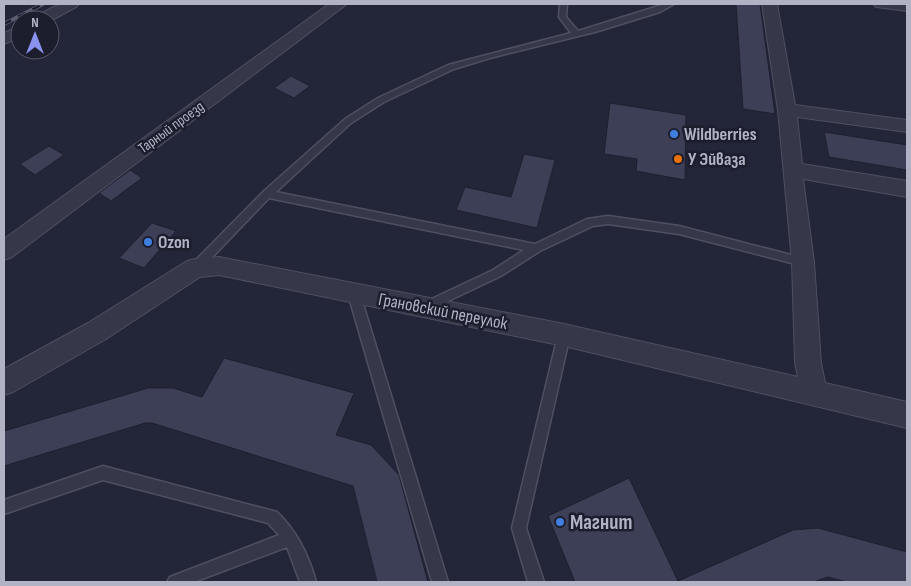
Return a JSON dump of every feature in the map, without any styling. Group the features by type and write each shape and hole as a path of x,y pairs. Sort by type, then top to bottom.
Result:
{"street":[{"path":"59,10 71,4"},
{"name":"Тарный проезд","path":"4,251 339,4"},
{"path":"769,4 786,110 803,262 808,363 814,393"},
{"path":"881,4 907,6"},
{"path":"786,110 907,126"},
{"path":"792,170 907,189"},
{"name":"Грановский переулок","path":"4,383 97,331 195,268 219,266 564,335 907,415"}],"lane":[{"path":"563,4 561,14 576,34"},
{"path":"195,268 267,194 348,121 381,100 451,67 576,34 657,10 670,4"},
{"path":"267,194 536,248"},
{"path":"425,307 497,273 536,248 591,222 608,220 679,230 803,262"},
{"path":"354,294 440,582"},
{"path":"536,582 519,528 564,335"},
{"path":"4,507 103,473 272,517 283,526 290,538 302,561 308,582"},
{"path":"175,582 290,538"}],"building":[{"path":"736,4 760,4 775,114 743,109"},
{"path":"291,76 310,86 294,98 274,88"},
{"name":"Wildberries","path":"610,103 686,115 685,180 636,171 637,159 604,154"},
{"path":"824,132 907,145 907,170 829,157"},
{"path":"49,146 64,155 35,175 20,164"},
{"path":"524,154 555,160 537,228 456,210 465,187 511,197"},
{"path":"130,170 142,178 111,201 99,193"},
{"path":"152,223 176,231 144,268 119,258"},
{"path":"224,358 354,393 336,435 371,445 399,475 428,582 377,582 353,486 152,423 145,423 4,466 4,431 148,388 173,388 202,397"},
{"path":"629,478 678,581 793,530 818,528 907,552 907,582 847,582 828,577 813,582 575,582 548,516"}],"railway":[{"path":"4,24 43,4"}],"place":[{"name":"Wildberries","path":"674,134"},
{"name":"У Эйваза","path":"678,159"},
{"name":"Ozon","path":"148,242"},
{"name":"Магнит","path":"560,522"}]}
